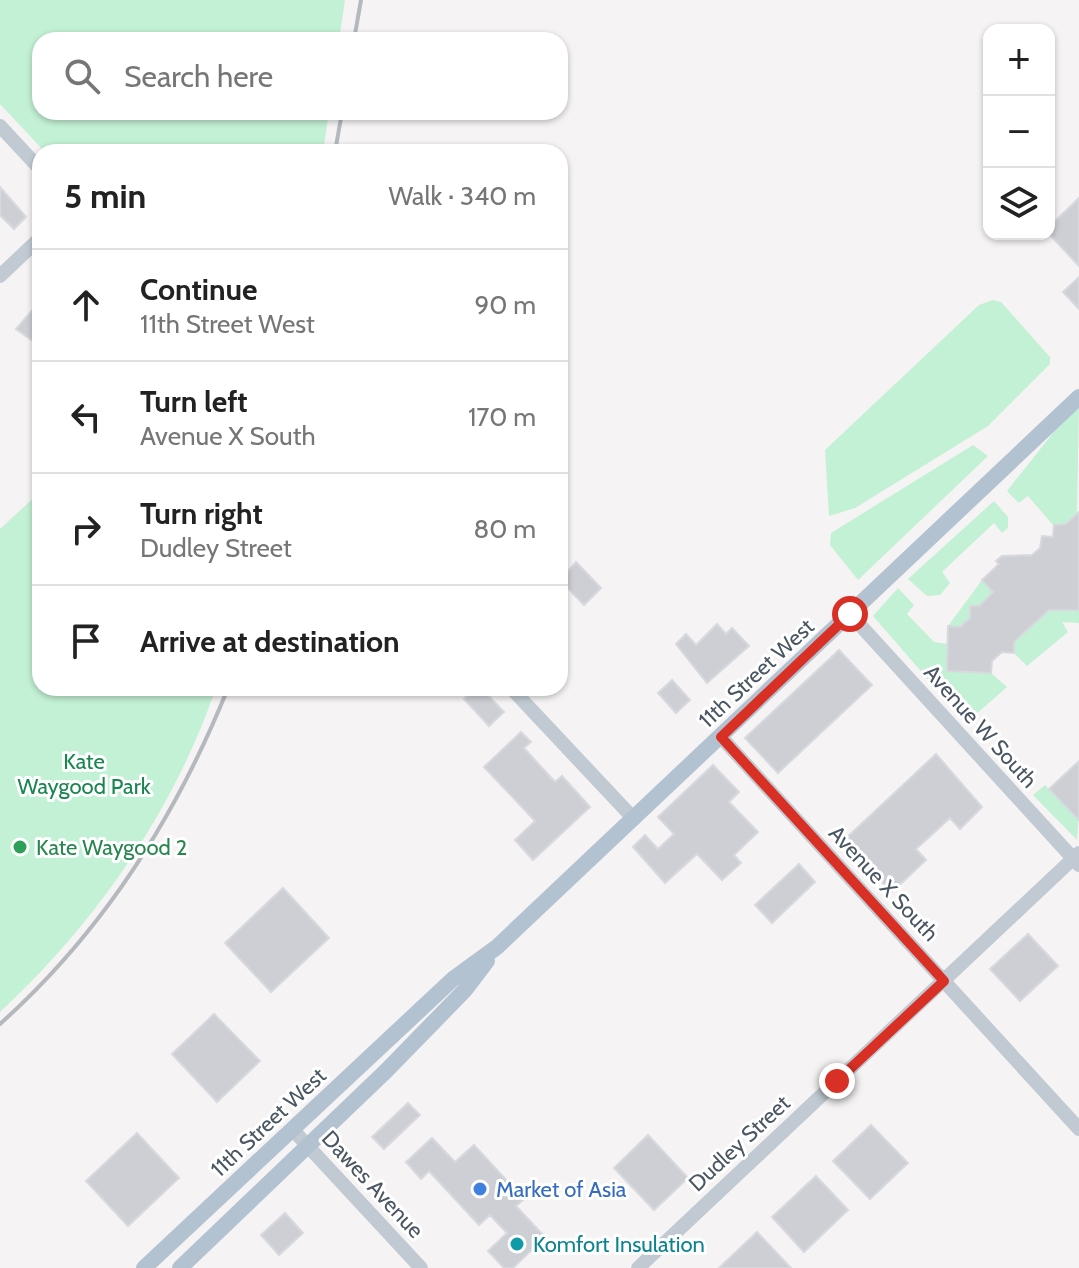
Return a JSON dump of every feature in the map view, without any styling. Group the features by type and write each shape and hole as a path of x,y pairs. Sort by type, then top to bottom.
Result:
{"main road":[{"name":"11th Street West","path":"144,1268 453,979 497,947 1079,397"},
{"name":"11th Street West","path":"180,1268 308,1147 465,990 497,947"}],"street":[{"path":"0,126 32,160"},
{"path":"0,276 32,246"},
{"name":"Avenue W South","path":"850,614 1077,859"},
{"path":"519,696 634,819"},
{"name":"Avenue X South","path":"721,737 1079,1129"},
{"name":"Dudley Street","path":"638,1268 1077,859"},
{"name":"Dawes Avenue","path":"293,1130 421,1268"}],"green space":[{"path":"0,0 345,0 340,32 32,32 32,120 328,120 324,144 38,144 0,104"},
{"path":"993,300 1001,302 1050,357 1050,364 988,426 855,508 829,516 825,450 979,305"},
{"path":"1079,400 1077,514 1066,524 1053,525 1028,496 1019,503 1007,491"},
{"path":"973,445 988,456 858,580 830,545 831,533"},
{"name":"Kate Waygood Park","path":"32,499 32,696 213,696 178,778 128,863 68,941 0,1012 0,529"},
{"path":"994,501 1008,517 1008,528 1002,533 994,523 942,572 950,583 940,595 927,596 908,579"},
{"path":"982,580 993,592 979,606 970,606 970,618 960,627 948,626"},
{"path":"898,588 914,605 907,614 934,642 948,644 947,671 991,673 1007,687 966,723 873,616"},
{"path":"1049,610 1079,610 1079,623 1062,622 1068,632 1027,666 1014,653 1014,642"},
{"path":"1045,785 1074,815 1079,811 1077,840 1033,795"}],"building":[{"path":"0,187 26,217 14,229 0,215"},
{"path":"1079,198 1079,266 1055,240 1055,221"},
{"path":"1079,277 1079,309 1063,292"},
{"path":"32,310 32,340 16,329"},
{"path":"1079,512 1079,610 1049,610 1014,642 1014,653 1002,652 992,661 991,673 947,671 948,626 960,627 970,618 970,606 979,606 993,592 982,580 999,564 996,561 1002,556 1032,555 1040,548 1042,536 1053,537 1054,525 1066,524"},
{"path":"576,562 601,588 584,605 568,588 568,571"},
{"path":"717,624 726,634 732,628 749,646 707,683 676,644 686,634 696,645"},
{"path":"839,650 872,685 778,773 745,738"},
{"path":"672,680 690,700 676,713 658,693"},
{"path":"467,696 489,696 504,712 489,726 464,699"},
{"path":"521,732 531,742 524,748 555,782 562,776 590,807 533,860 515,840 535,821 484,767"},
{"path":"936,754 982,807 960,829 950,818 916,849 926,860 892,892 842,842"},
{"path":"1079,761 1079,820 1049,789"},
{"path":"713,765 739,792 729,802 758,832 734,855 741,863 722,880 697,854 665,883 633,847 645,835 658,849 674,834 658,817"},
{"path":"799,864 815,882 772,923 755,905"},
{"path":"283,888 329,938 271,992 225,943"},
{"path":"1028,934 1058,966 1020,1001 990,969"},
{"path":"214,1014 260,1061 217,1102 172,1054"},
{"path":"408,1103 420,1115 384,1149 372,1137"},
{"path":"871,1125 908,1163 870,1199 833,1161"},
{"path":"137,1133 179,1178 128,1226 86,1181"},
{"path":"648,1135 688,1178 654,1210 614,1168"},
{"path":"432,1138 455,1162 474,1145 524,1199 516,1206 545,1237 513,1268 504,1268 488,1251 507,1233 490,1215 479,1225 429,1171 421,1179 406,1162"},
{"path":"816,1176 848,1210 804,1252 772,1217"},
{"path":"285,1213 303,1233 279,1255 261,1235"},
{"path":"757,1232 791,1268 719,1268"}],"railway":[{"path":"355,32 361,0"},
{"path":"336,144 341,120"},
{"path":"0,1024 72,950 134,870 185,782 225,696"}],"place":[{"name":"Kate Waygood 2","path":"20,847"},
{"name":"Market of Asia","path":"480,1189"},
{"name":"Komfort Insulation","path":"517,1244"}],"route":[{"path":"837,1081 944,981 721,737 850,614"}]}
